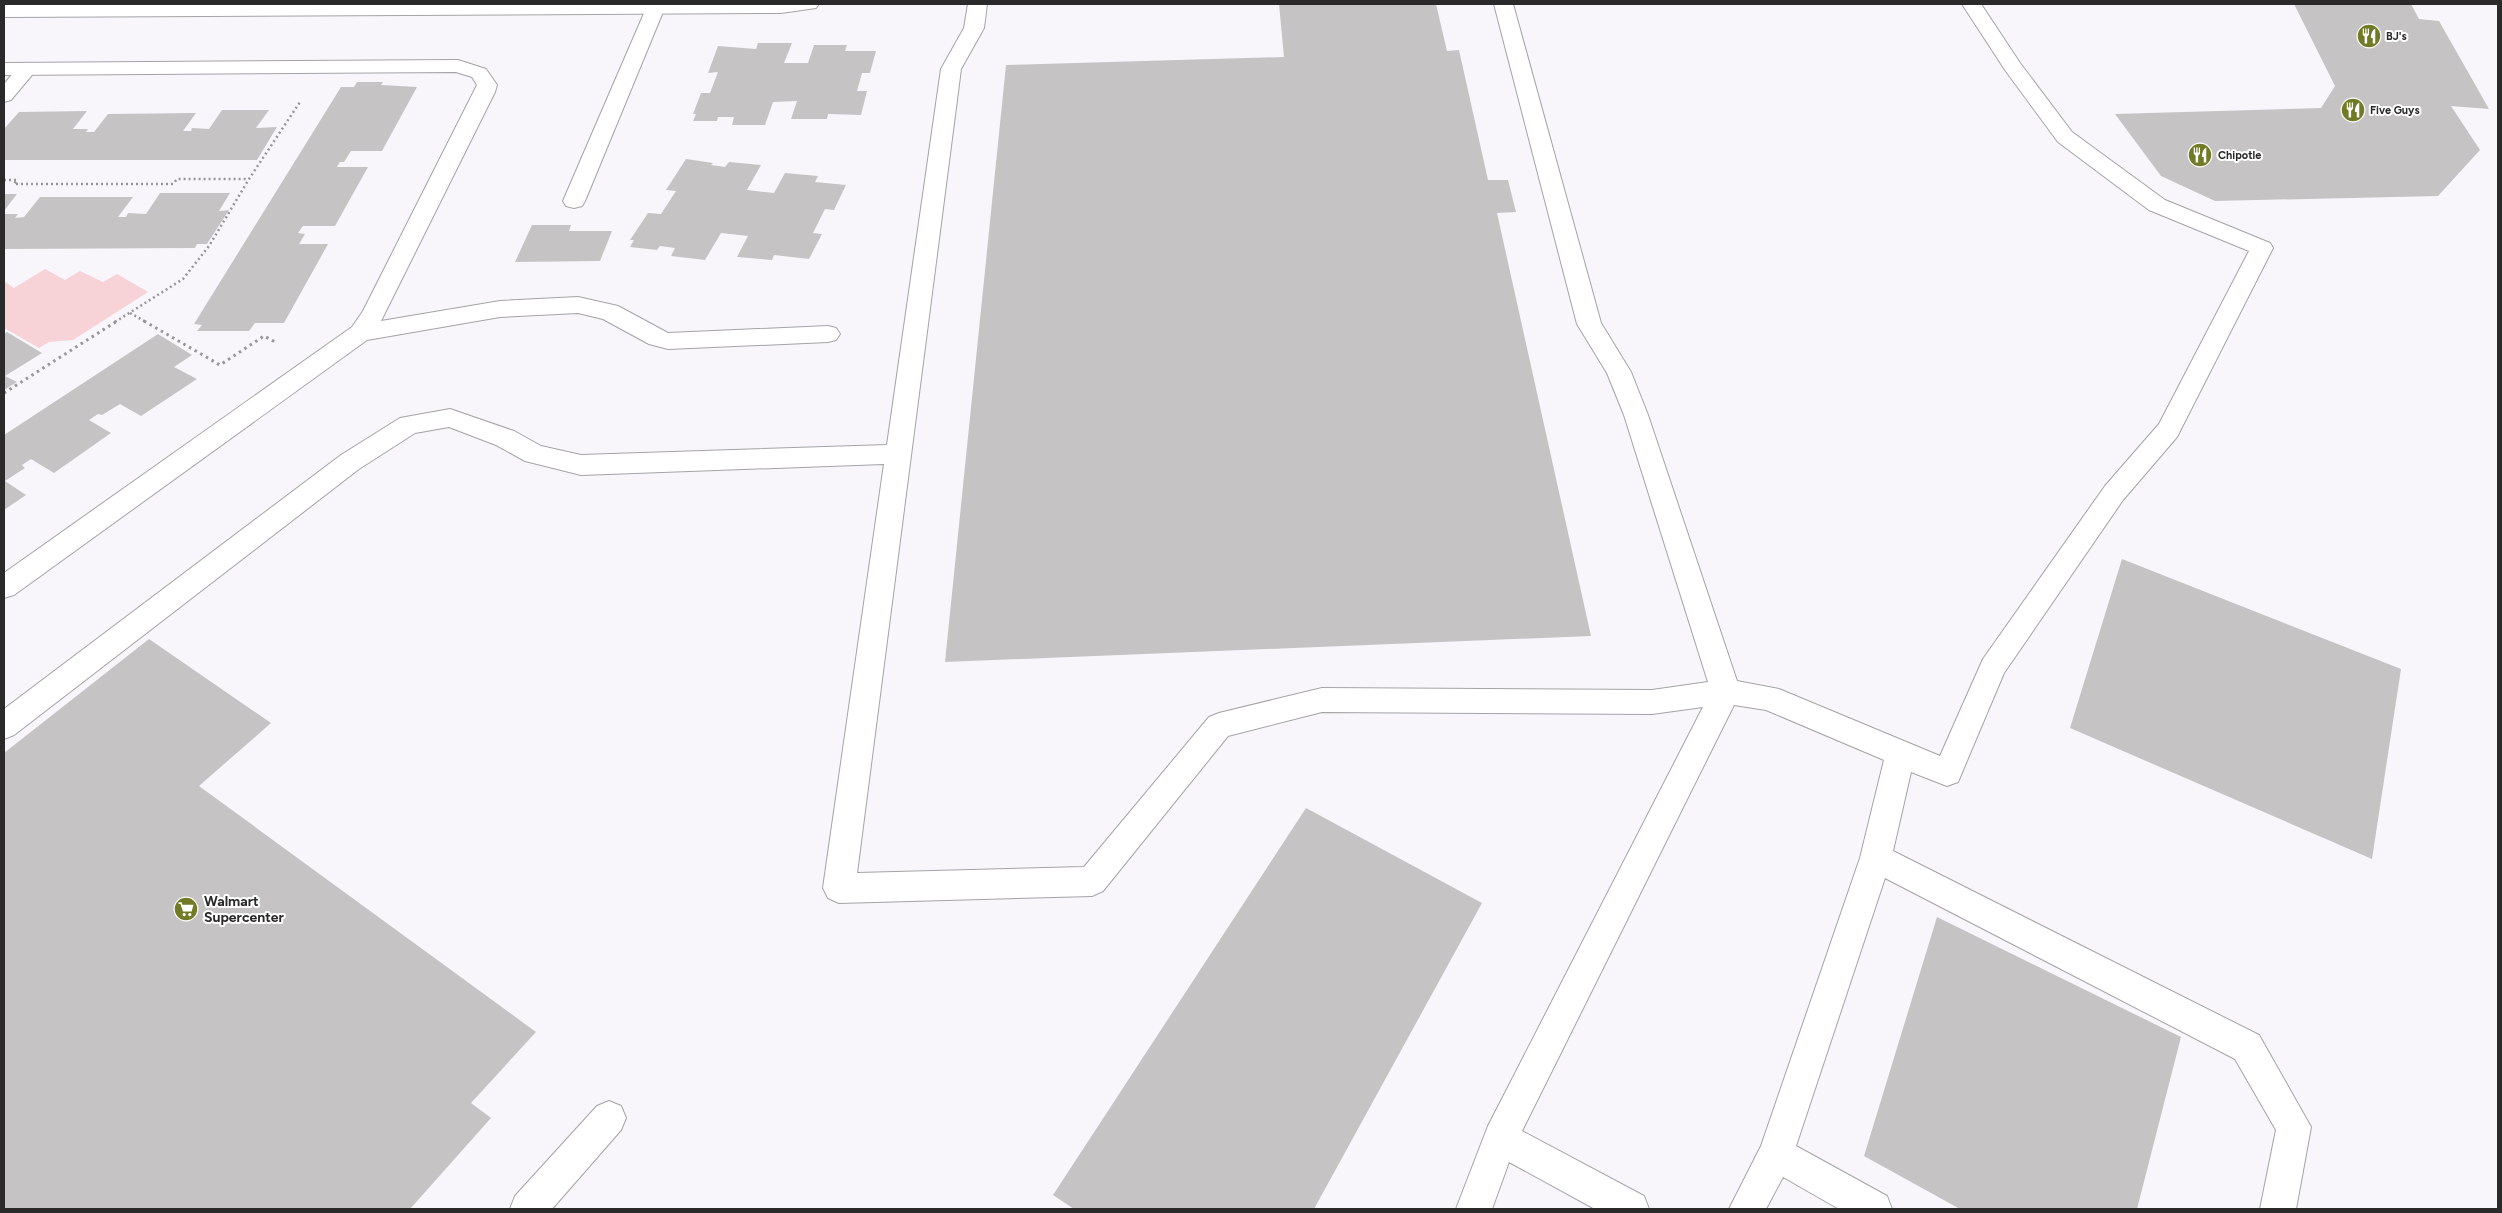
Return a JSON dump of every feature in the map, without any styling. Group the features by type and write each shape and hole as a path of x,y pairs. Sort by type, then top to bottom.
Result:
{"street":[{"path":"4,11 261,7 781,7 809,4"},
{"path":"977,4 974,28 952,69 839,888 1092,881 1219,726 1322,700 1652,702 1726,692 1769,698 1900,755 1948,773 1993,667 2114,493 2168,430 2262,248 2157,205 2065,137 2012,66 1972,4"},
{"path":"1474,1209 1500,1138 1726,692 1638,423 1619,372 1589,324 1503,4"},
{"path":"574,201 655,7"},
{"path":"4,69 458,66 472,68 479,73 487,84 485,92 373,315 360,333 4,587"},
{"path":"4,96 27,69"},
{"path":"360,333 500,309 578,305 610,312 657,338 668,341 828,334"},
{"path":"4,726 350,462 409,425 450,418 505,438 534,454 581,465 898,454"},
{"path":"1747,1209 1776,1154 1876,858 1900,755"},
{"path":"1876,858 2247,1047 2294,1126 2278,1209"},
{"path":"528,1209 609,1118"},
{"path":"1500,1138 1631,1209"},
{"path":"1776,1154 1874,1209"}],"path":[{"path":"4,393 182,278 209,246 249,179 324,67"},
{"path":"4,180 17,180 14,184 173,184 177,179 249,179"},
{"path":"129,313 220,365 264,336 317,364"}],"shaded area":[{"path":"45,269 65,280 80,271 103,282 117,274 148,292 73,340 49,342 39,348 6,329 4,330 4,281 14,288"}],"building":[{"path":"1279,4 1436,4 1447,51 1459,50 1488,180 1508,180 1516,212 1497,213 1591,636 945,662 1006,65 1284,57"},
{"path":"2294,4 2411,4 2419,19 2439,21 2489,109 2451,106 2480,150 2438,196 2215,201 2161,176 2115,114 2321,108 2335,86"},
{"path":"758,43 792,43 784,63 808,63 814,45 847,45 845,51 876,51 870,73 862,73 857,91 867,91 861,115 828,114 827,119 791,119 797,101 773,102 765,125 732,125 734,117 718,117 717,121 693,121 696,114 693,114 701,93 710,93 718,72 708,73 718,46 756,49"},
{"path":"357,82 383,82 381,85 417,87 382,151 351,151 344,162 340,162 337,167 368,167 335,226 303,226 298,233 305,234 299,244 328,244 284,323 255,323 249,331 197,331 202,325 194,324 341,87 354,87"},
{"path":"222,110 269,110 256,128 277,127 257,160 4,160 4,129 19,112 87,111 73,129 88,129 86,132 94,132 108,114 196,113 183,131 191,131 192,128 209,129"},
{"path":"686,159 713,163 711,165 725,167 729,162 761,165 747,190 774,193 785,173 818,176 815,182 846,185 834,210 825,209 813,233 822,234 809,259 774,255 772,260 737,257 748,236 721,233 705,260 671,256 675,248 660,246 657,250 630,247 634,240 630,240 648,213 661,214 676,191 666,190"},
{"path":"160,193 230,193 219,211 229,210 207,244 197,244 195,248 4,249 4,214 18,214 15,218 24,217 40,197 133,197 118,217 126,217 128,213 146,214"},
{"path":"4,194 17,194 4,211"},
{"path":"532,225 571,225 569,231 612,231 600,261 515,262"},
{"path":"7,332 42,353 5,376 17,382 4,390 4,334"},
{"path":"158,334 192,355 174,367 197,379 141,416 120,404 102,415 98,414 89,420 111,433 54,473 31,459 22,465 25,468 5,481 26,495 4,510 4,435"},
{"path":"2122,559 2401,669 2372,859 2070,728"},
{"name":"Walmart Supercenter","path":"149,639 271,723 199,786 536,1032 471,1103 491,1118 410,1209 4,1209 4,753"},
{"path":"1306,808 1482,903 1314,1209 1074,1209 1053,1195"},
{"path":"1937,917 2181,1037 2137,1209 1960,1209 1864,1156"}],"place":[{"name":"BJ's","path":"2369,36"},
{"name":"Five Guys","path":"2353,110"},
{"name":"Chipotle","path":"2200,155"},
{"name":"Walmart Supercenter","path":"186,909"}]}
